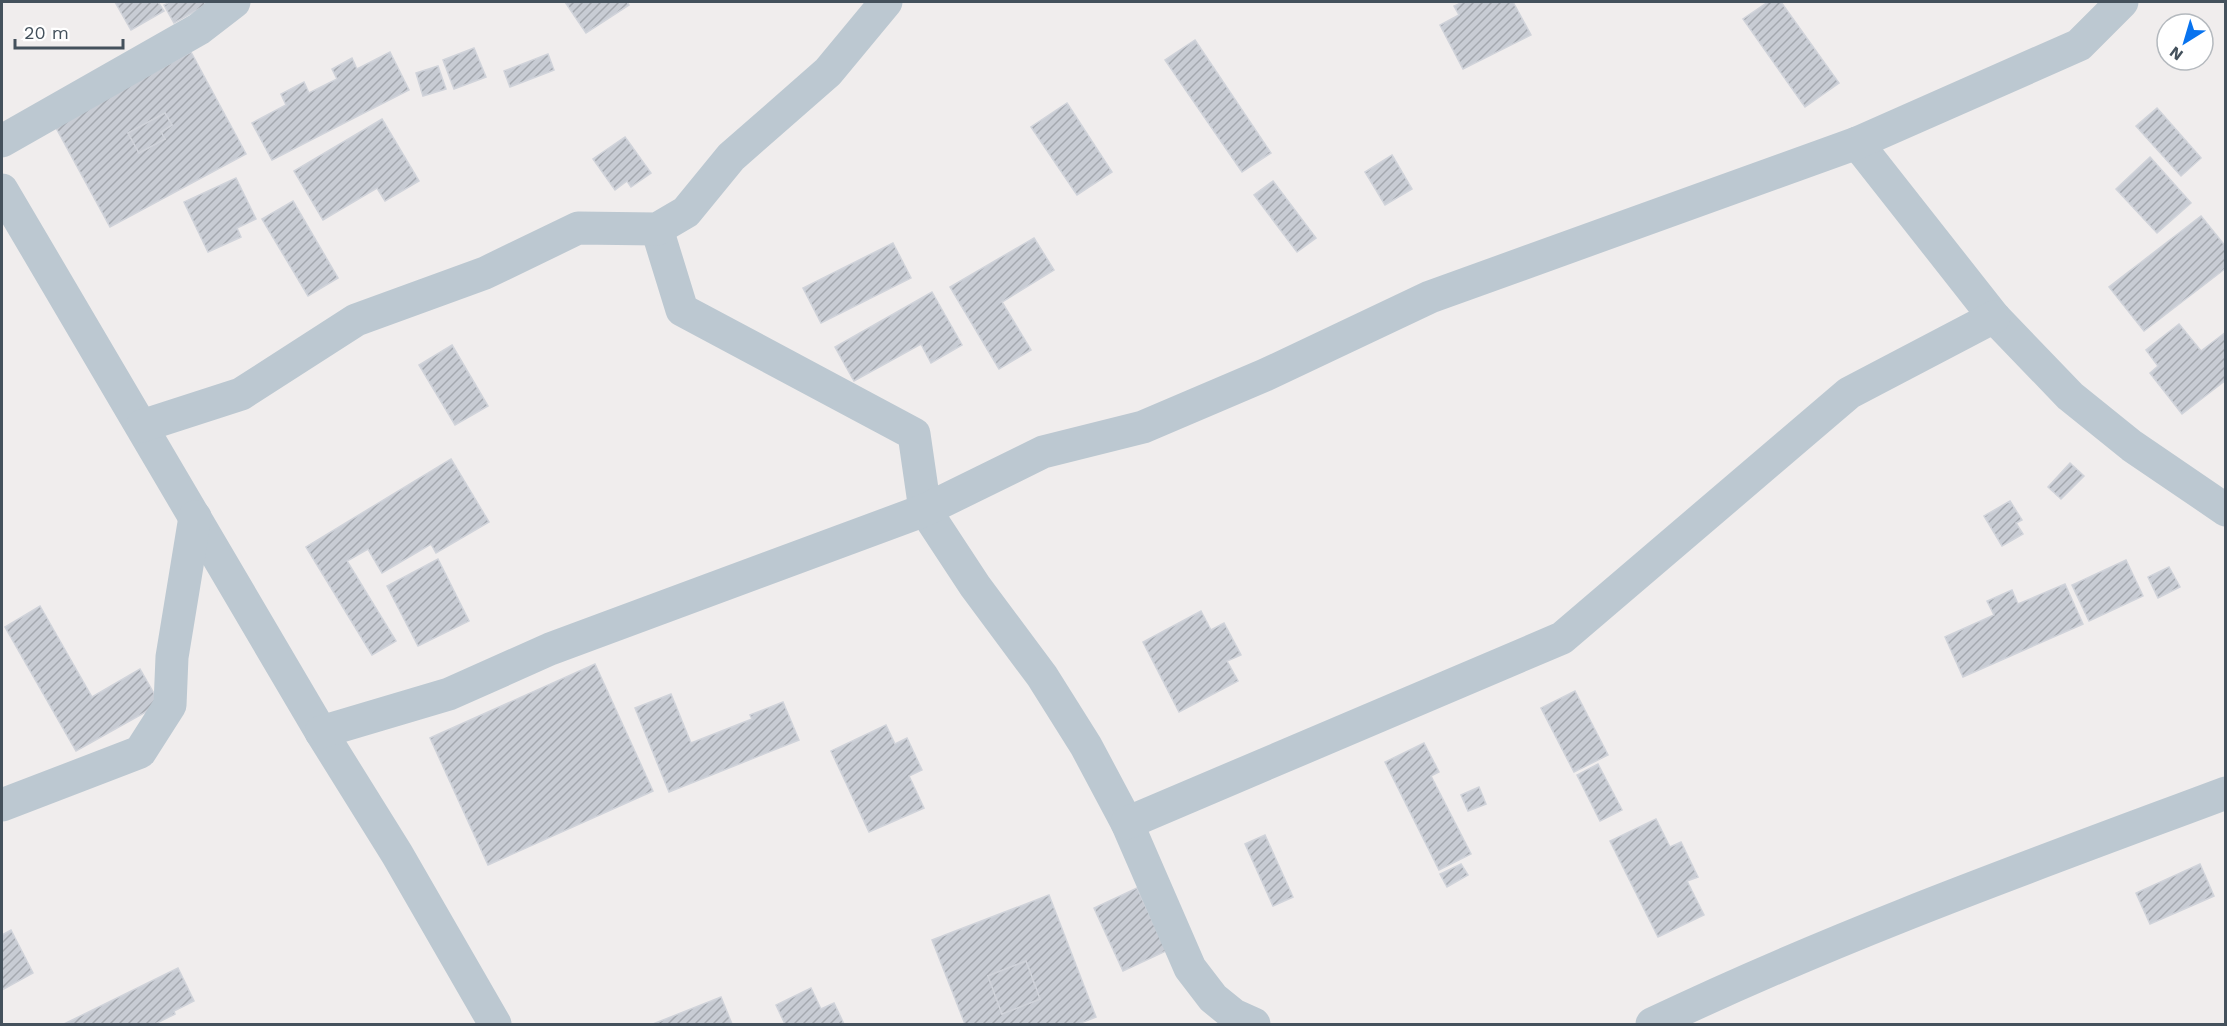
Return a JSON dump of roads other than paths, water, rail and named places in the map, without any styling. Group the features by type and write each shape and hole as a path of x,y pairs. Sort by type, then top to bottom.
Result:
{"street":[{"path":"2,141 199,29 234,2"},
{"path":"142,426 241,394 356,320 485,273 578,228 657,229 686,212 731,157 828,72 886,2"},
{"path":"321,732 449,694 550,649 925,510 1043,452 1143,427 1265,375 1430,297 1857,143 2079,45 2122,2"},
{"path":"1857,143 1994,317 2070,396 2132,446 2226,510"},
{"path":"2,190 321,732 397,854 495,1024"},
{"path":"657,229 682,310 914,435 925,510 975,586 1042,676 1086,746 1127,823 1190,968 1213,998 1234,1014 1254,1024"},
{"path":"1127,823 1562,638 1849,393 1994,317"},
{"path":"2,805 141,752 170,705 172,657 195,517"},
{"path":"1652,1024 1710,997 1974,888 2226,793"}]}
